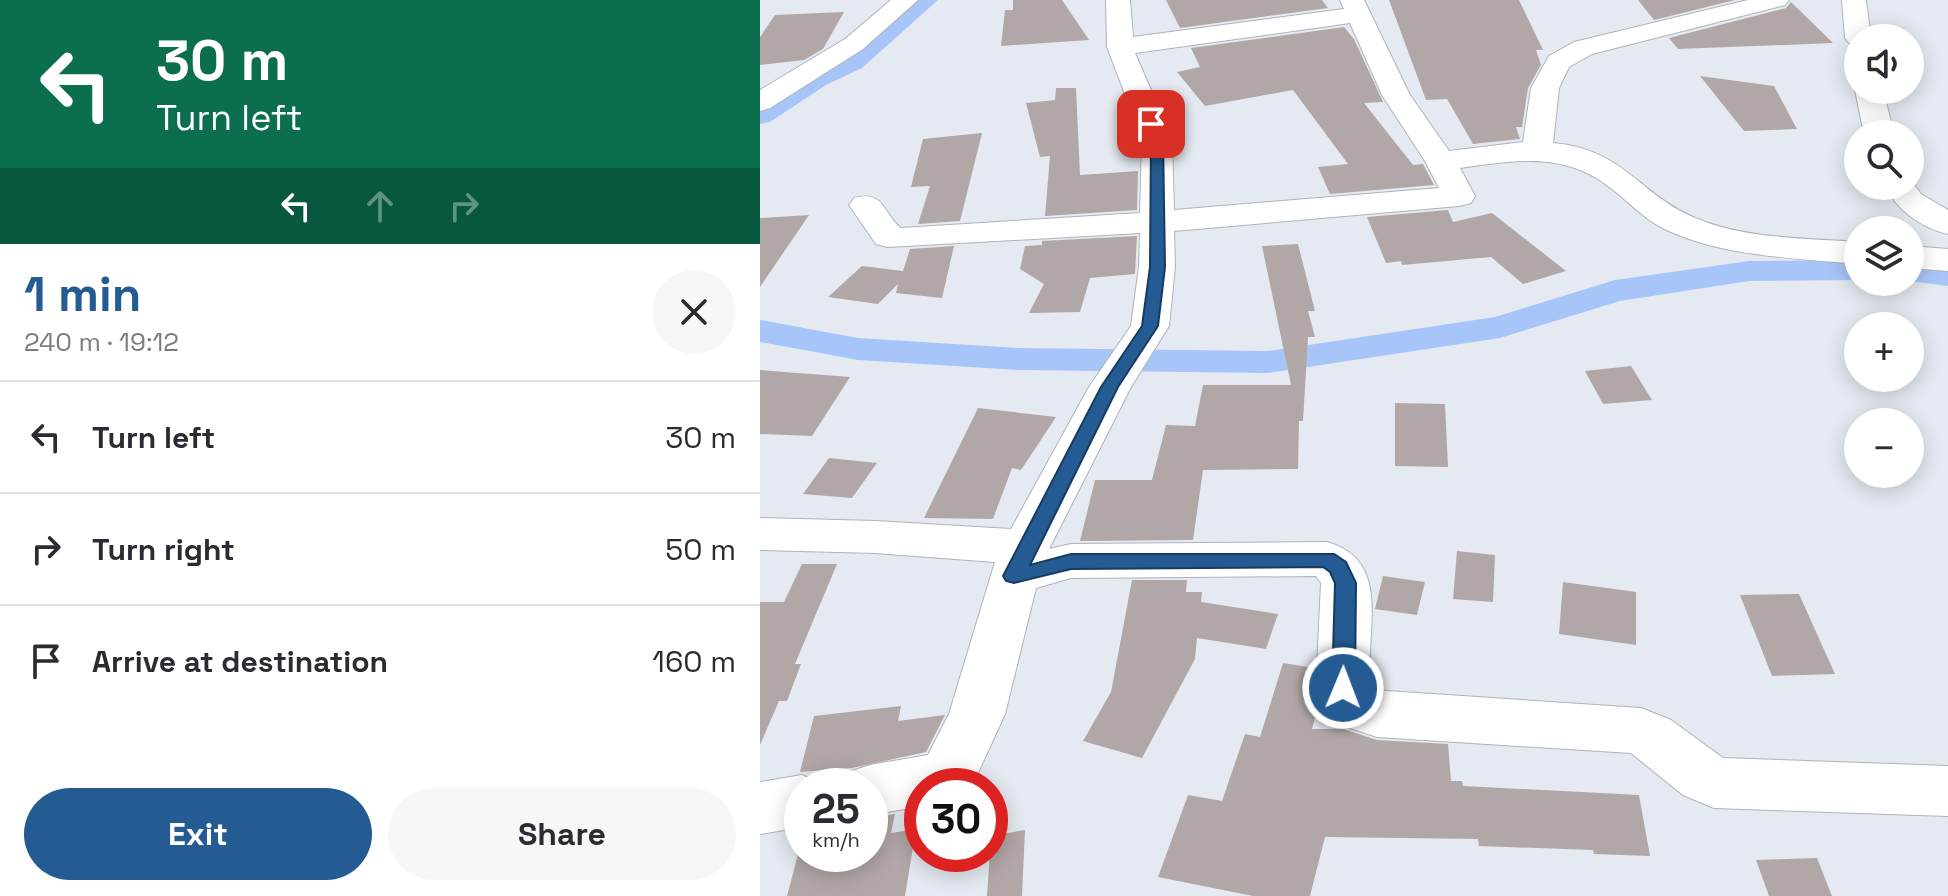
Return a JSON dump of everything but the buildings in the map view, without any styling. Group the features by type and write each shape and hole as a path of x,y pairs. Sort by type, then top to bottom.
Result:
{"street":[{"path":"760,102 854,44 906,0"},
{"path":"888,787 947,777 977,714 1020,562 1110,387 1150,326 1157,267 1157,139 1120,47 1118,0"},
{"path":"1537,150 1545,88 1558,62 1583,48 1777,0"},
{"path":"1854,0 1857,24"},
{"path":"866,205 888,237 1157,222 1459,196 1441,161 1396,95 1355,7 1120,47"},
{"path":"1441,161 1537,150 1577,156 1599,165 1681,224 1714,234 1844,251"},
{"path":"1908,200 1948,224"},
{"path":"1924,258 1948,260"},
{"path":"760,534 875,537 1020,562 1327,559 1338,568 1346,583 1343,688 1352,706 1377,715 1641,731 1661,741 1690,770 1714,783 1948,791"},
{"path":"760,808 784,804"}],"waterway":[{"path":"760,116 817,79 853,63 927,0"},
{"path":"760,331 858,349 1019,359 1268,362 1500,327 1615,291 1749,271 1844,270"},
{"path":"1924,273 1948,276"}],"route":[{"path":"1151,124 1157,139 1157,267 1150,326 1110,387 1026,547 1014,576 1071,561 1327,559 1338,568 1346,583 1343,688"}]}
